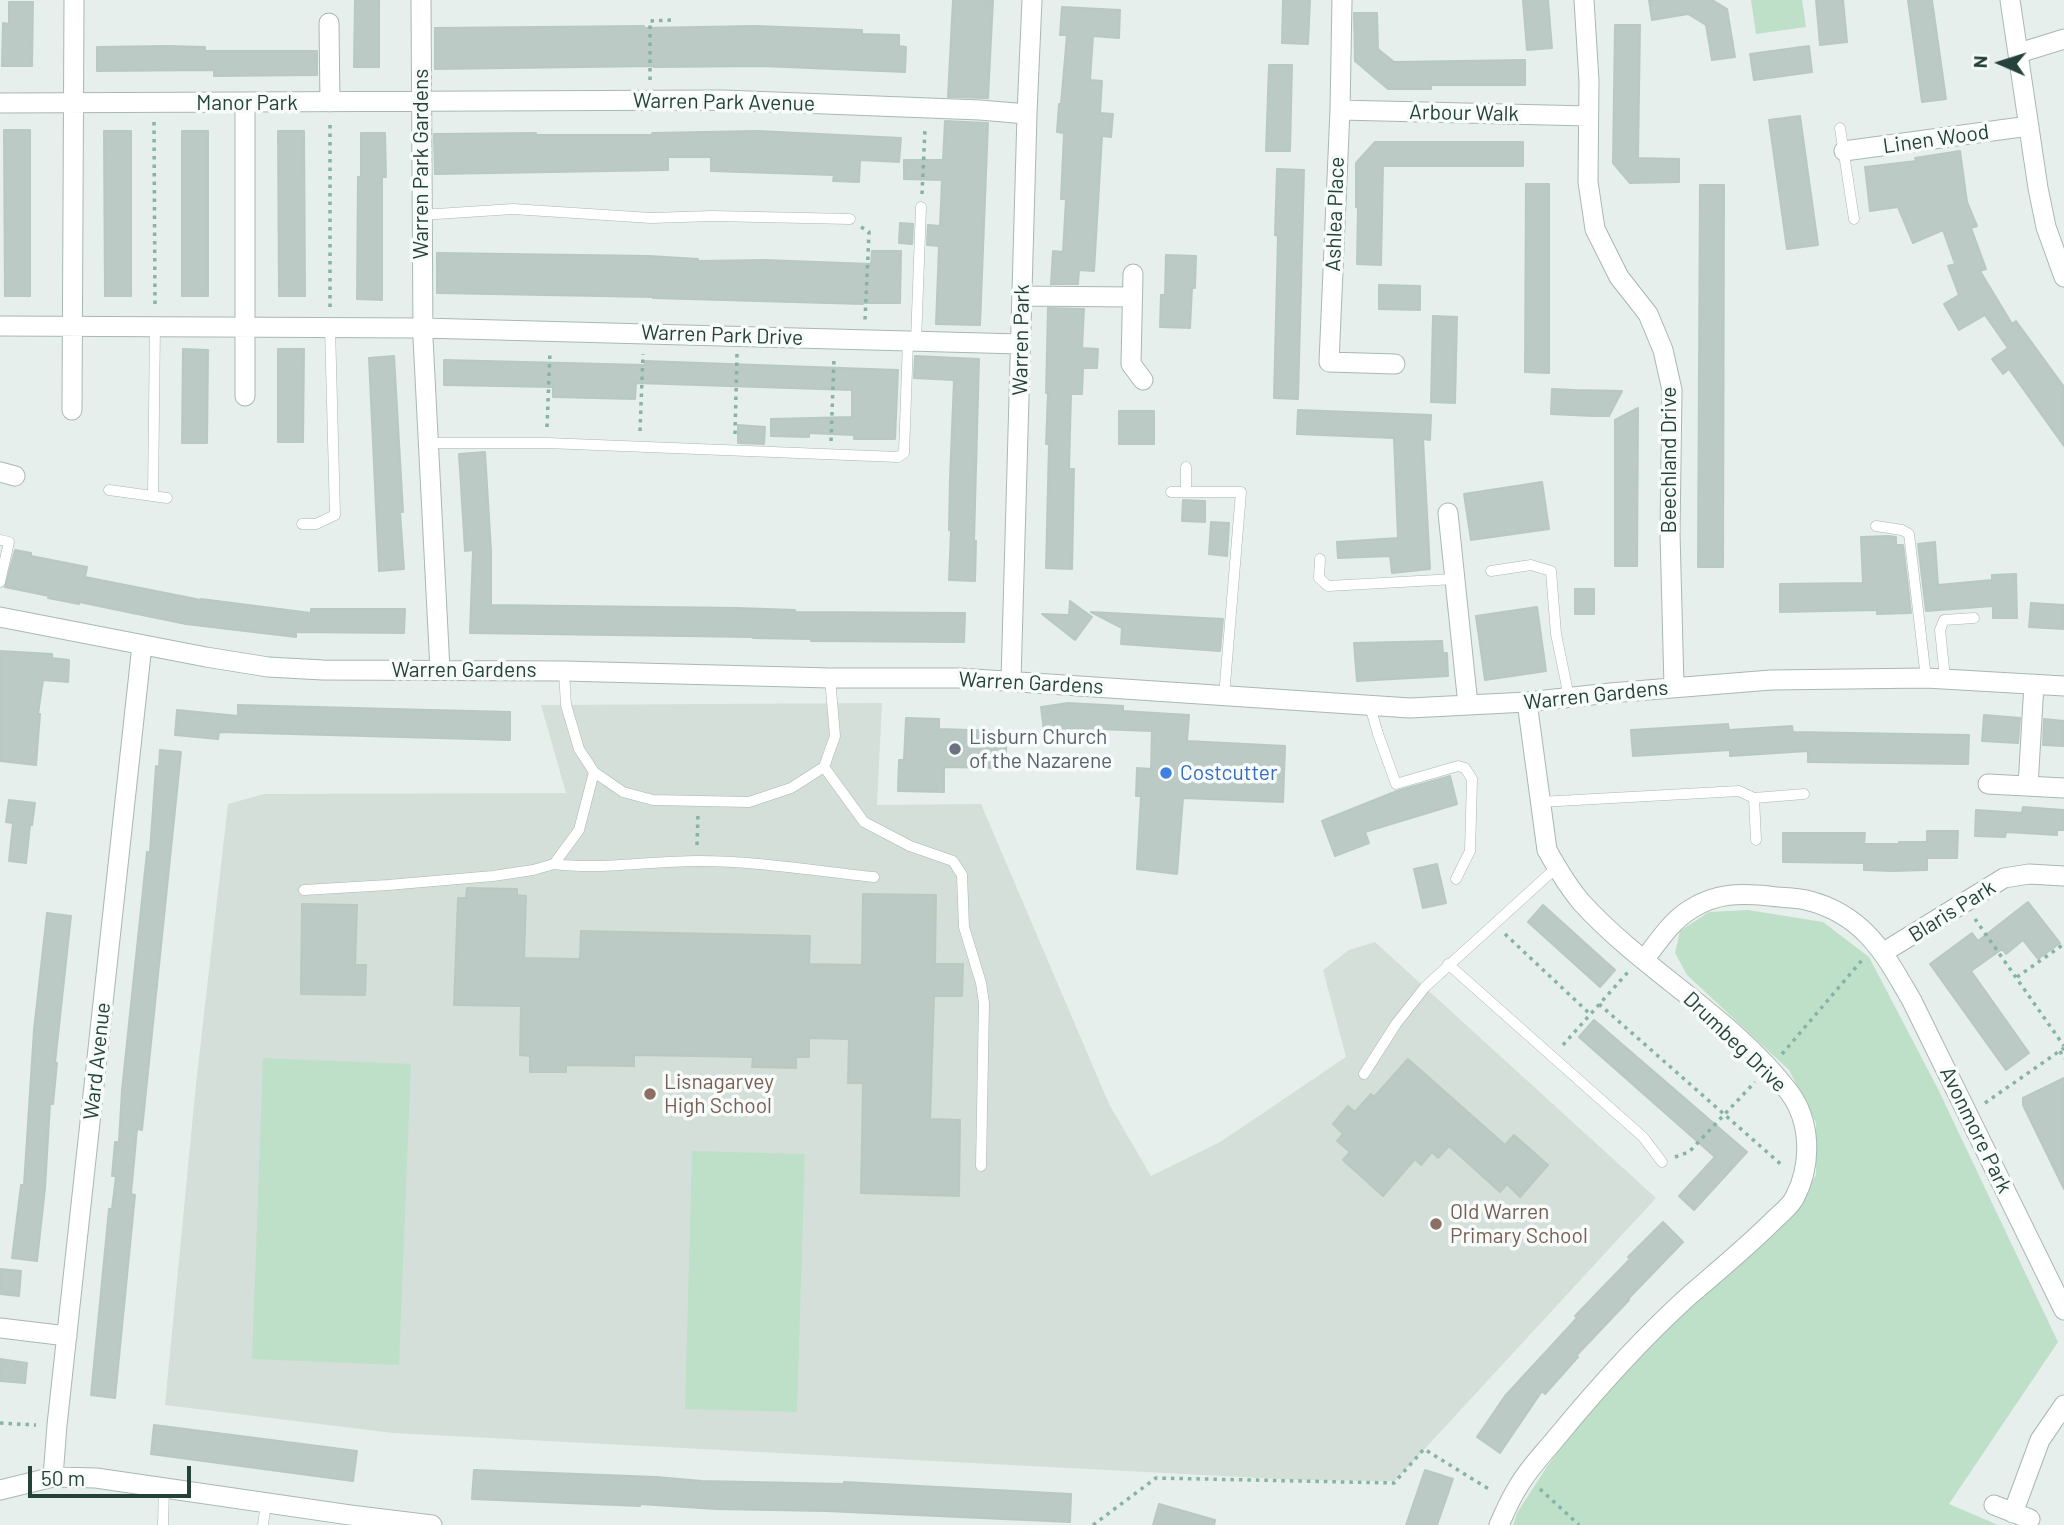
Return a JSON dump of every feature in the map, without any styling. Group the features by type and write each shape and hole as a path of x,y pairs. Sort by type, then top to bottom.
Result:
{"street":[{"path":"72,410 74,0"},
{"name":"Warren Park Gardens","path":"421,0 423,327 440,670"},
{"name":"Warren Park","path":"1011,680 1032,0"},
{"name":"Ashlea Place","path":"1342,0 1329,362 1395,365"},
{"name":"Beechland Drive","path":"1584,0 1589,81 1588,182 1595,229 1619,277 1648,314 1663,349 1672,390 1670,533 1674,687"},
{"path":"2010,0 2038,188 2046,228 2064,277"},
{"path":"329,23 330,102"},
{"path":"2019,53 2064,39"},
{"name":"Warren Park Avenue","path":"421,101 723,100 1027,114"},
{"name":"Manor Park","path":"0,103 421,101"},
{"path":"245,103 246,396"},
{"name":"Arbour Walk","path":"1340,110 1588,116"},
{"name":"Linen Wood","path":"1844,151 2029,127"},
{"path":"1133,274 1131,364 1143,380"},
{"path":"1021,296 1132,297"},
{"name":"Warren Park Drive","path":"0,326 423,327 1020,344"},
{"path":"1448,513 1468,705"},
{"name":"Warren Gardens","path":"0,617 268,667 323,670 959,678 1410,708 1527,702 1674,687 1784,680 1935,678 2064,686"},
{"name":"Ward Avenue","path":"53,1476 142,645"},
{"path":"2028,786 2035,684"},
{"name":"Drumbeg Drive","path":"1499,1525 1518,1486 1597,1388 1658,1324 1794,1200 1806,1171 1804,1116 1791,1094 1770,1069 1707,1010 1644,960 1581,902 1557,867 1547,850 1527,702"},
{"path":"1988,784 2064,788"},
{"name":"Blaris Park","path":"1881,949 2004,878 2029,874 2064,876"},
{"name":"Avonmore Park","path":"1644,960 1674,922 1690,909 1724,894 1807,900 1841,914 1862,929 1881,949 1912,1001 2062,1302"},
{"path":"0,1328 67,1336"},
{"path":"1994,1506 2022,1516 2040,1440 2064,1405"},
{"path":"0,1490 53,1476 96,1478 432,1525"}],"lane":[{"path":"1840,128 1854,219"},
{"path":"429,443 547,443 898,457 904,453 922,207"},
{"path":"421,215 513,209 651,218 712,216 850,219"},
{"path":"153,496 155,326"},
{"path":"302,524 316,524 335,515 330,326"},
{"path":"1186,467 1186,492"},
{"path":"108,490 167,498"},
{"path":"1171,492 1241,492 1224,696"},
{"path":"1876,526 1902,530 1909,534 1935,678"},
{"path":"0,540 9,542 0,582"},
{"path":"1320,559 1319,578 1328,586 1456,579"},
{"path":"1491,571 1531,565 1551,571 1556,634 1570,697"},
{"path":"1935,678 1941,624 1944,620 1974,618"},
{"path":"564,671 566,705 579,749 594,772 623,792 653,800 749,802 791,788 824,768 835,736 830,678"},
{"path":"1370,706 1395,784 1458,766 1465,768 1472,779 1470,851 1456,879"},
{"path":"824,768 864,822 910,846 953,861 962,875 964,927 985,1003 981,1166"},
{"path":"554,864 579,830 594,772"},
{"path":"1540,802 1740,791 1754,798 1804,794"},
{"path":"1754,798 1756,840"},
{"path":"304,890 493,876 554,864 583,868 697,861 874,877"},
{"path":"1364,1074 1396,1024 1425,987 1557,867"},
{"path":"1448,964 1643,1137 1662,1162"},
{"path":"163,1488 163,1525"},
{"path":"263,1525 266,1503"}],"path":[{"path":"650,100 650,20 673,20"},
{"path":"330,102 330,326"},
{"path":"154,103 155,326"},
{"path":"922,207 926,108"},
{"path":"850,219 869,232 864,339"},
{"path":"547,443 551,330"},
{"path":"640,447 644,332"},
{"path":"734,450 738,335"},
{"path":"831,454 834,338"},
{"path":"697,861 699,801"},
{"path":"1494,924 1590,1014"},
{"path":"1981,927 2062,1048 2064,1059"},
{"path":"2017,978 2064,944"},
{"path":"1662,1162 1689,1152 1770,1069 1863,959 1881,949"},
{"path":"1552,1057 1626,974 1644,960"},
{"path":"1599,1004 1802,1182"},
{"path":"1969,1115 2062,1048"},
{"path":"0,1423 57,1425"},
{"path":"1093,1525 1156,1478 1394,1483 1424,1448 1510,1503"},
{"path":"1526,1476 1579,1525"}],"shaded area":[{"name":"Lisnagarvey High School","path":"882,703 877,805 981,804 1109,1104 1151,1176 1220,1142 1346,1057 1323,970 1349,950 1375,942 1656,1198 1395,1481 1300,1480 393,1433 165,1405 196,1084 228,804 264,794 566,793 541,705"}],"green space":[{"path":"1751,0 1802,0 1806,27 1756,34"},
{"path":"1748,910 1823,922 1869,957 1938,1089 2058,1342 1949,1504 1998,1525 1513,1525 1517,1513 1546,1468 1579,1423 1671,1322 1784,1223 1816,1175 1816,1123 1789,1070 1687,975 1675,953 1680,931 1709,912"},
{"path":"263,1058 411,1064 399,1365 252,1359"},
{"path":"692,1151 805,1154 797,1412 685,1409"}],"building":[{"path":"355,0 379,0 379,67 354,67"},
{"path":"953,0 993,0 988,98 948,97"},
{"path":"1283,0 1310,0 1308,44 1282,43"},
{"path":"1523,0 1548,0 1552,48 1527,50"},
{"path":"1649,0 1712,0 1727,9 1735,57 1712,60 1706,25 1688,14 1652,20"},
{"path":"1816,0 1843,0 1847,42 1820,45"},
{"path":"1908,0 1932,0 1946,99 1922,102"},
{"path":"9,2 33,2 32,66 2,66 3,23 9,24"},
{"path":"1062,7 1120,10 1119,38 1093,36 1090,80 1102,81 1100,113 1113,114 1111,137 1102,136 1094,271 1079,270 1078,284 1051,284 1053,251 1063,252 1066,199 1061,199 1064,133 1057,132 1067,35 1060,35"},
{"path":"1354,13 1377,13 1378,49 1394,62 1525,60 1525,85 1431,85 1431,89 1388,89 1355,61"},
{"path":"1615,25 1640,25 1638,158 1679,159 1679,182 1630,183 1613,163"},
{"path":"755,26 862,30 862,34 899,35 899,46 906,47 905,72 762,66 435,69 435,28"},
{"path":"1809,46 1812,72 1754,80 1750,54"},
{"path":"97,47 205,47 205,51 317,51 317,75 214,76 214,70 97,71"},
{"path":"1269,65 1292,65 1290,151 1266,151"},
{"path":"1800,116 1818,245 1787,249 1769,120"},
{"path":"945,121 988,123 980,325 936,324 939,246 927,245 928,225 940,226 942,180 904,179 904,160 943,160"},
{"path":"4,130 30,130 30,296 5,296"},
{"path":"104,131 131,131 131,296 105,296"},
{"path":"182,131 208,131 208,296 182,296"},
{"path":"278,131 304,131 305,296 279,296"},
{"path":"758,131 901,138 899,162 860,160 859,182 833,181 834,175 711,171 711,157 668,157 668,170 435,174 434,134 652,135"},
{"path":"361,133 385,133 386,177 382,177 382,300 357,299"},
{"path":"1375,142 1523,142 1523,166 1383,166 1381,265 1357,264 1356,163"},
{"path":"1960,151 1967,202 1977,226 1971,228 1986,269 1980,271 2012,324 2016,321 2064,387 2064,446 2009,369 2003,374 1992,359 2008,348 1985,315 1959,330 1944,304 1959,295 1948,266 1955,264 1943,230 1913,243 1898,207 1870,211 1865,167 1916,161 1915,158"},
{"path":"1277,169 1304,170 1298,399 1274,398"},
{"path":"1526,184 1549,184 1549,373 1525,372"},
{"path":"1700,185 1724,185 1723,567 1698,567"},
{"path":"900,223 913,224 912,244 899,243"},
{"path":"872,251 901,251 900,303 437,293 437,253 649,256 698,261 764,260 871,264"},
{"path":"1166,255 1196,256 1190,328 1160,327 1161,295 1165,295"},
{"path":"1379,285 1420,286 1420,310 1379,309"},
{"path":"1048,308 1084,309 1082,348 1098,349 1097,368 1083,368 1082,394 1071,394 1069,469 1074,469 1072,569 1046,568"},
{"path":"1433,316 1457,317 1455,403 1431,402"},
{"path":"183,349 208,350 207,443 182,443"},
{"path":"278,349 304,349 303,442 278,442"},
{"path":"394,356 404,569 379,571 369,358"},
{"path":"915,356 979,359 975,581 949,580 954,380 914,378"},
{"path":"444,360 645,365 645,361 898,370 895,439 854,439 854,435 809,433 809,437 771,436 771,419 852,417 852,390 636,383 635,399 553,397 553,387 444,385"},
{"path":"1552,389 1622,391 1609,416 1593,416 1551,414"},
{"path":"1638,408 1637,566 1615,566 1615,420"},
{"path":"1298,410 1431,415 1430,440 1423,439 1430,569 1392,573 1390,556 1338,558 1337,542 1398,538 1394,438 1297,434"},
{"path":"1119,411 1154,411 1154,444 1119,444"},
{"path":"738,425 765,427 764,444 738,443"},
{"path":"485,452 491,551 491,605 965,613 964,642 470,633 473,550 465,551 459,454"},
{"path":"1542,482 1549,529 1471,540 1464,494"},
{"path":"1183,500 1205,501 1205,522 1182,521"},
{"path":"1211,522 1229,523 1227,556 1209,554"},
{"path":"1861,537 1896,537 1896,545 1903,545 1911,613 1877,614 1877,610 1780,612 1780,584 1863,583"},
{"path":"1935,542 1938,585 1992,580 1992,575 2016,574 2017,618 1993,618 1993,606 1926,611 1918,544"},
{"path":"15,550 31,553 31,556 87,567 85,577 201,600 311,613 311,609 405,609 404,633 296,632 296,637 186,624 48,598 49,596 5,587"},
{"path":"1575,589 1594,589 1594,614 1575,614"},
{"path":"1070,601 1092,617 1075,640 1042,614 1069,615"},
{"path":"2031,603 2064,605 2064,629 2029,627"},
{"path":"1537,607 1546,671 1485,680 1476,616"},
{"path":"1091,612 1223,619 1220,651 1121,644 1122,628"},
{"path":"1442,641 1443,653 1447,653 1448,676 1357,681 1354,643"},
{"path":"0,651 52,654 52,658 69,660 68,682 43,680 38,714 36,765 0,761"},
{"path":"1068,703 1123,706 1123,711 1189,715 1187,741 1285,746 1283,802 1183,798 1177,874 1137,869 1141,796 1136,796 1137,768 1151,769 1152,731 1070,728 1044,731 1041,707"},
{"path":"238,705 510,712 510,740 219,732 218,739 175,735 177,710 238,716"},
{"path":"1984,715 2020,718 2018,743 1982,741"},
{"name":"Lisburn Church of the Nazarene","path":"906,718 939,719 939,729 999,731 999,740 1006,741 1006,758 1001,758 1000,768 944,767 944,792 898,791 899,760 904,760"},
{"path":"2044,719 2064,721 2064,746 2043,745"},
{"path":"1728,724 1729,730 1792,726 1793,732 1969,735 1968,764 1808,762 1808,751 1730,756 1730,750 1633,756 1631,730"},
{"path":"160,750 181,752 142,1130 137,1129 131,1194 135,1195 115,1398 91,1395 109,1209 112,1209 116,1176 112,1176 115,1142 119,1142 122,1090 147,852 150,852 156,766 159,767"},
{"path":"1450,776 1457,804 1365,832 1369,843 1335,856 1322,821 1397,791"},
{"path":"9,800 35,803 26,863 9,861 13,823 6,822"},
{"path":"2023,807 2064,810 2064,830 2057,830 2057,835 2006,832 2005,837 1975,836 1976,810 2022,813"},
{"path":"1927,831 1958,831 1957,858 1927,858 1927,870 1892,871 1864,870 1864,863 1783,862 1783,833 1865,833 1864,844 1899,844 1927,842"},
{"path":"1437,864 1446,903 1423,908 1414,869"},
{"path":"467,888 517,889 517,895 526,896 524,958 580,959 581,931 810,936 809,964 862,965 863,894 936,895 935,964 963,964 962,996 934,996 930,1119 960,1120 959,1196 861,1193 863,1083 848,1083 849,1039 809,1038 809,1057 796,1057 796,1068 752,1067 753,1057 634,1055 634,1066 566,1065 566,1072 530,1072 530,1056 520,1055 521,1006 454,1005 458,898 466,898"},
{"path":"2028,902 2060,943 2038,959 2023,940 2006,954 2002,949 1971,971 2029,1053 2006,1070 1930,964 1972,933 1978,941"},
{"path":"302,904 357,905 355,965 366,965 365,995 301,994"},
{"path":"1543,905 1615,970 1600,987 1528,922"},
{"path":"47,913 71,916 53,1104 50,1104 37,1261 12,1258 21,1185 24,1185 34,1030"},
{"path":"1594,1020 1747,1152 1694,1210 1679,1196 1715,1157 1579,1037"},
{"path":"1408,1059 1505,1145 1514,1135 1548,1165 1520,1197 1507,1184 1500,1192 1449,1146 1438,1158 1432,1152 1421,1165 1415,1159 1383,1196 1343,1160 1350,1152 1337,1141 1343,1134 1333,1124 1348,1106 1355,1112 1371,1094 1374,1097"},
{"path":"2064,1078 2064,1189 2023,1105 2023,1098"},
{"path":"1663,1222 1683,1242 1576,1356 1578,1357 1545,1394 1542,1391 1500,1453 1477,1437 1505,1396 1577,1318 1575,1316 1630,1259 1628,1257"},
{"path":"0,1269 21,1271 19,1296 0,1294"},
{"path":"0,1359 27,1363 25,1383 0,1381"},
{"path":"154,1425 357,1451 353,1481 151,1454"},
{"path":"474,1470 702,1481 844,1482 1071,1494 1070,1522 472,1499"},
{"path":"1425,1470 1453,1479 1437,1525 1406,1525"},
{"path":"1159,1504 1215,1520 1214,1525 1153,1525"}],"place":[{"name":"Lisburn Church of the Nazarene","path":"955,749"},
{"name":"Costcutter","path":"1166,773"},
{"name":"Lisnagarvey High School","path":"650,1094"},
{"name":"Old Warren Primary School","path":"1436,1224"}]}
